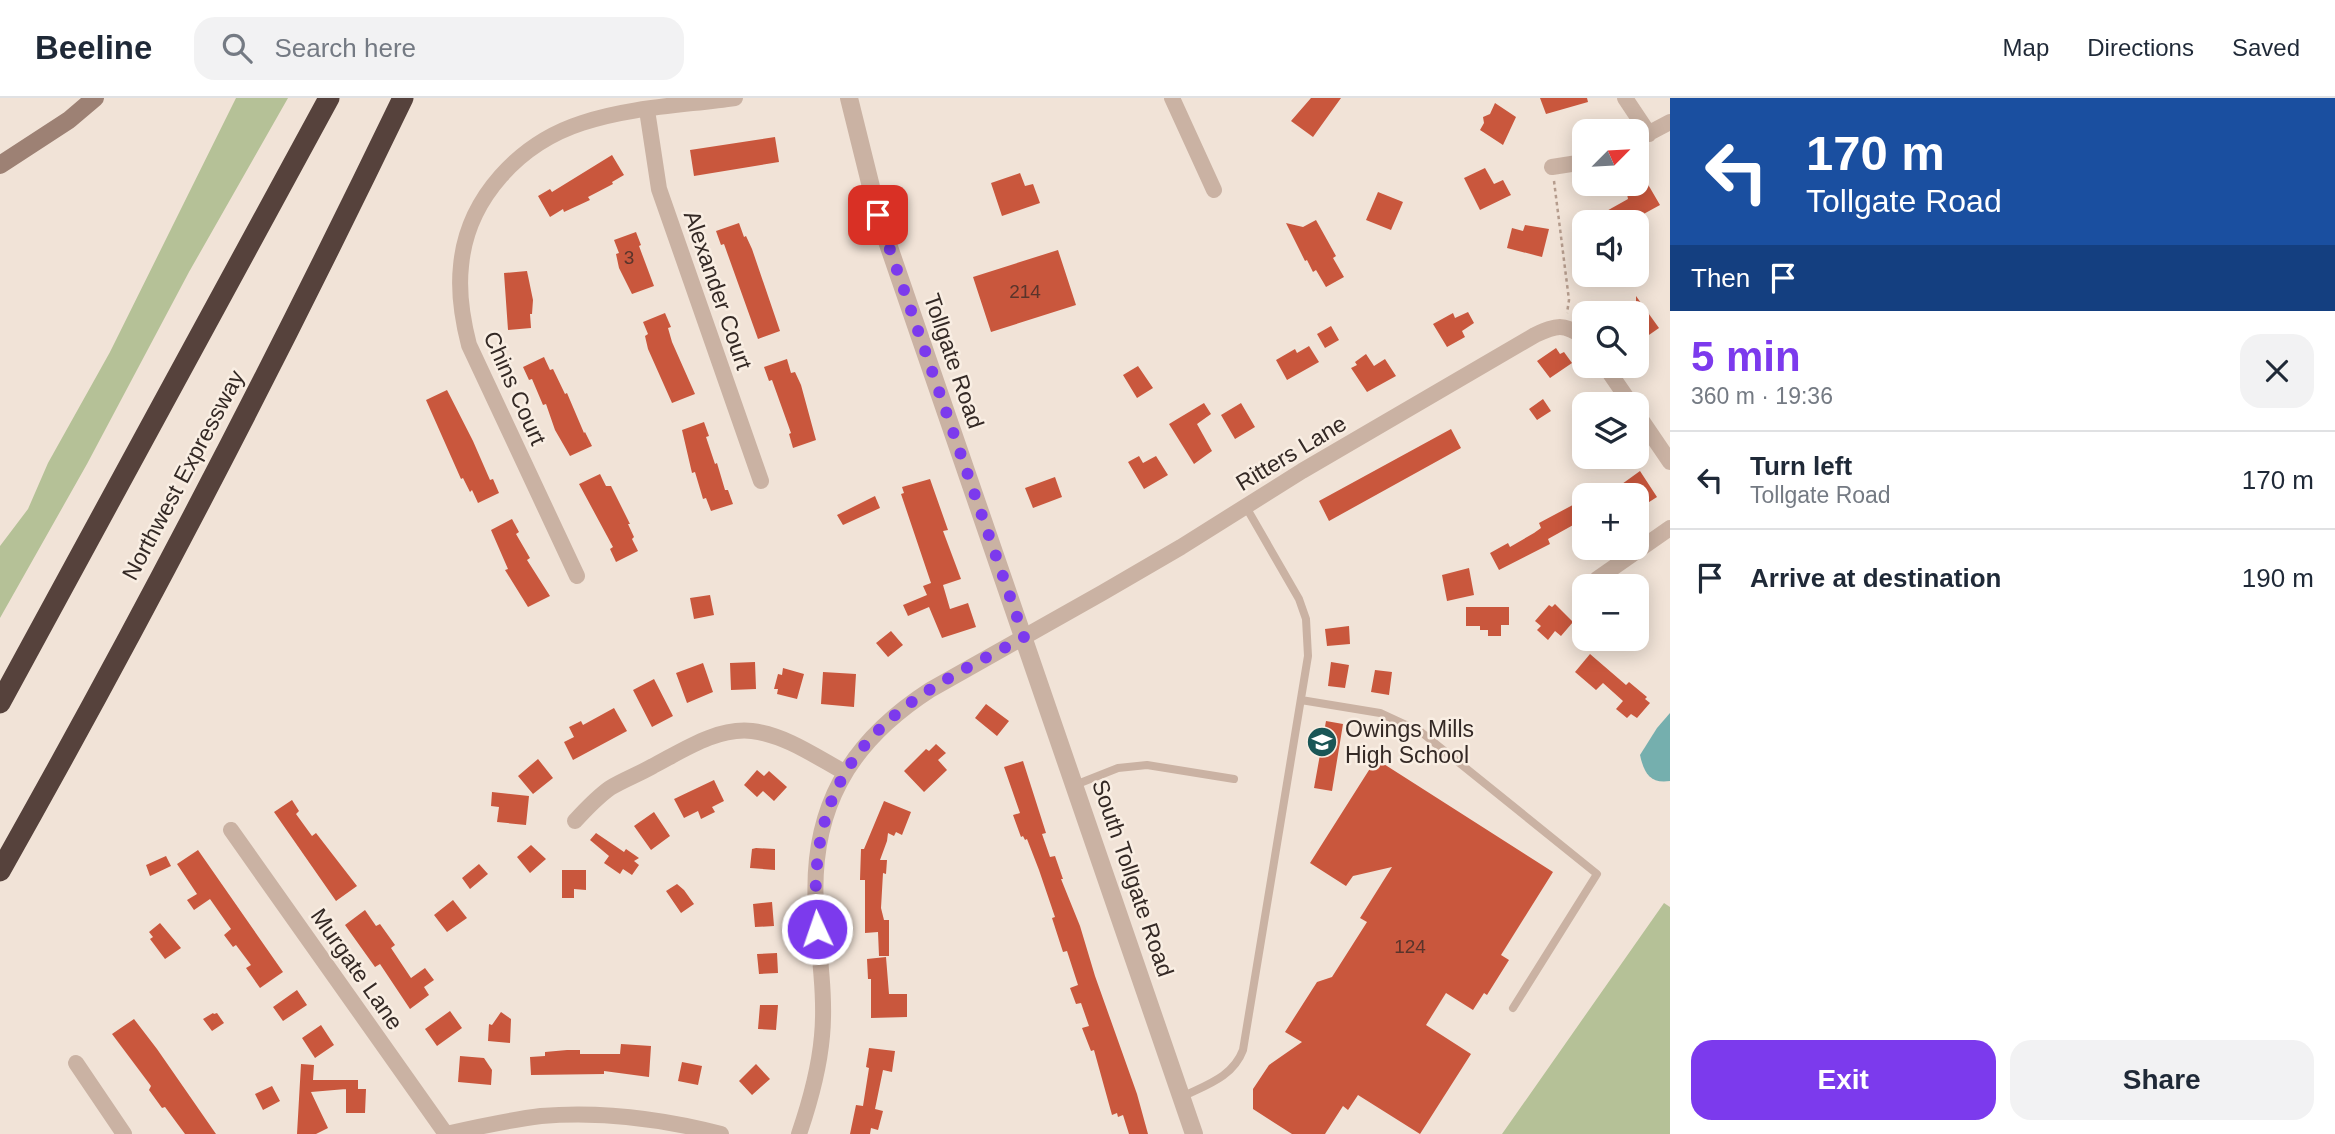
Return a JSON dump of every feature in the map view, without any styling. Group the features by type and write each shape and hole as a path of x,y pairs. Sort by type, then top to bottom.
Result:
{"highway":[{"path":"0,703 329,98"},
{"name":"Northwest Expressway","path":"0,871 259,388 403,98"},
{"path":"0,886 51,780"}],"main road":[{"path":"0,165 69,120 95,98"}],"street":[{"name":"Chins Court","path":"577,576 469,345 462,317 461,263 467,235 491,186 525,152 562,130 583,122 647,110 735,98"},
{"name":"Tollgate Road","path":"849,98 878,215 1024,637"},
{"path":"1172,98 1214,190"},
{"path":"1625,98 1634,119"},
{"name":"Alexander Court","path":"647,110 659,189 761,481"},
{"path":"1649,133 1670,122"},
{"path":"1552,167 1572,164"},
{"name":"Ritters Lane","path":"799,1134 817,1072 823,1034 815,906 817,849 822,827 844,772 861,749 905,706 1181,547 1302,471 1535,335 1563,326"},
{"path":"1563,326 1572,331"},
{"path":"1649,431 1670,462"},
{"path":"1604,574 1670,528"},
{"name":"South Tollgate Road","path":"1024,637 1194,1134"},
{"path":"575,821 590,804 611,788 700,742 732,732 749,730 777,737 844,772"},
{"name":"Murgate Lane","path":"231,830 446,1134"},
{"path":"76,1063 124,1134"},
{"path":"446,1134 532,1118 587,1115 635,1117 721,1134"}],"lane":[{"path":"1182,1097 1230,1073 1243,1050 1308,656 1306,619 1287,576 1246,506"},
{"path":"1301,700 1380,713 1421,732 1597,874 1513,1008"},
{"path":"1075,785 1118,768 1147,765 1234,779"}],"path":[{"path":"1552,167 1569,300 1563,326"}],"green space":[{"path":"236,98 288,98 189,272 87,464 0,618 0,546 28,509 48,463 110,352"},
{"path":"1664,903 1670,907 1670,1134 1502,1134"}],"water":[{"path":"1670,713 1670,781 1657,781 1646,772 1640,755"}],"building":[{"path":"1311,98 1341,98 1313,137 1291,121"},
{"path":"1540,98 1587,98 1588,102 1546,114"},
{"path":"1495,103 1516,117 1503,145 1480,130 1484,123 1483,117 1490,114"},
{"path":"775,137 779,162 694,176 690,150"},
{"path":"612,155 624,175 588,197 590,200 564,212 563,209 550,217 538,196 550,189 552,192"},
{"path":"1485,168 1494,184 1503,180 1511,195 1480,210 1464,178"},
{"path":"1020,173 1025,186 1033,184 1040,203 1002,216 991,183"},
{"path":"1649,186 1660,205 1649,211 1608,210 1628,199 1627,196 1649,196"},
{"path":"1378,192 1403,202 1391,230 1366,220"},
{"path":"1316,220 1344,277 1326,287 1316,270 1313,272 1307,260 1305,261 1286,223 1303,227"},
{"path":"739,223 752,249 780,331 758,339 724,244 721,245 716,231"},
{"path":"1525,225 1549,229 1542,257 1507,248 1512,228 1523,231"},
{"path":"636,232 654,286 632,294 619,268 616,254 619,253 614,240"},
{"path":"1058,250 1076,305 991,332 973,277"},
{"path":"527,271 533,300 531,328 508,330 504,273"},
{"path":"1468,312 1474,323 1462,331 1465,337 1447,347 1433,324 1453,313 1455,318"},
{"path":"665,313 671,327 668,328 672,342 695,394 672,403 648,349 645,336 648,334 643,322"},
{"path":"1649,314 1659,328 1649,335"},
{"path":"1331,326 1339,340 1325,348 1317,334"},
{"path":"1309,346 1319,362 1287,380 1276,360 1295,349 1297,353"},
{"path":"1556,348 1560,354 1564,352 1572,363 1550,378 1537,361"},
{"path":"1366,354 1374,366 1385,359 1396,376 1367,392 1351,368"},
{"path":"544,357 565,394 567,393 592,446 570,456 555,430 546,404 543,405 532,379 529,380 523,367"},
{"path":"787,359 791,373 795,372 801,385 816,440 793,448 789,434 791,433 772,380 769,381 764,367"},
{"path":"1138,366 1153,388 1137,398 1123,375"},
{"path":"447,390 490,480 493,479 499,493 478,503 472,490 470,492 463,478 461,479 426,400"},
{"path":"1543,399 1551,411 1537,420 1529,409"},
{"path":"1204,403 1211,414 1197,424 1212,451 1194,464 1169,424"},
{"path":"1241,403 1255,427 1235,439 1221,415"},
{"path":"704,422 715,464 717,463 725,490 728,490 733,504 711,511 706,498 703,499 695,472 692,473 682,430"},
{"path":"1451,429 1461,448 1329,521 1319,501"},
{"path":"1139,456 1143,463 1156,456 1168,475 1144,489 1128,462"},
{"path":"1640,471 1648,483 1623,483"},
{"path":"600,474 606,486 611,486 630,524 634,537 632,539 638,551 616,562 610,549 613,547 579,484"},
{"path":"1055,477 1062,497 1033,508 1025,488"},
{"path":"930,479 948,530 943,531 961,579 943,585 950,609 968,603 976,627 942,638 929,607 908,616 903,605 927,595 923,586 931,583 901,494 904,493 902,487"},
{"path":"1649,485 1657,497 1649,502"},
{"path":"875,496 880,508 843,525 837,515"},
{"path":"1572,505 1572,526 1548,539 1550,544 1499,570 1490,553 1508,543 1510,547 1534,533 1541,528 1539,523"},
{"path":"512,519 519,532 516,534 530,558 527,560 550,596 528,607 505,570 508,569 491,530"},
{"path":"1469,568 1474,595 1447,601 1442,575"},
{"path":"710,595 714,615 694,619 690,598"},
{"path":"1555,604 1572,623 1561,636 1555,631 1548,640 1537,630 1541,626 1535,621 1549,605 1552,607"},
{"path":"1466,607 1509,607 1509,625 1501,625 1501,636 1488,636 1488,630 1480,630 1480,626 1466,626"},
{"path":"1349,626 1350,644 1327,646 1325,629"},
{"path":"891,631 903,645 888,657 876,643"},
{"path":"1590,654 1626,685 1629,682 1647,697 1645,699 1650,703 1637,718 1631,714 1627,718 1616,709 1623,701 1603,683 1596,690 1575,672"},
{"path":"755,662 756,689 731,690 730,663"},
{"path":"1331,662 1349,665 1345,688 1328,686"},
{"path":"703,663 713,692 687,703 676,673"},
{"path":"783,668 804,674 797,699 777,694 778,689 774,689 778,674 782,675"},
{"path":"1375,670 1392,672 1389,695 1371,692"},
{"path":"823,672 856,674 854,707 821,704"},
{"path":"654,679 673,716 652,727 633,690"},
{"path":"986,704 1009,721 997,736 975,718"},
{"path":"614,708 627,731 573,760 564,742 574,737 569,727 581,721 583,725"},
{"path":"1326,721 1343,724 1332,791 1314,788"},
{"path":"936,744 946,753 938,760 947,770 924,792 904,771 926,749 929,751"},
{"path":"538,759 553,778 533,794 518,776"},
{"path":"1376,759 1553,872 1501,955 1509,960 1487,995 1484,993 1473,1010 1446,993 1426,1025 1471,1054 1420,1134 1358,1095 1348,1110 1343,1106 1325,1134 1292,1134 1253,1109 1253,1089 1269,1065 1302,1042 1285,1032 1317,982 1332,977 1367,922 1360,918 1392,867 1353,876 1346,886 1310,863"},
{"path":"1023,761 1046,833 1042,834 1050,857 1055,856 1080,926 1148,1134 1129,1134 1123,1115 1112,1115 1094,1050 1091,1051 1082,1028 1089,1026 1081,1003 1076,1004 1070,988 1078,985 1067,951 1063,952 1052,918 1055,917 1027,839 1021,837 1013,815 1020,813 1004,767"},
{"path":"757,770 764,776 769,771 787,787 774,801 763,791 757,797 744,785"},
{"path":"714,780 724,801 712,807 715,812 701,819 698,811 684,818 674,799"},
{"path":"492,792 529,796 526,825 497,822 499,807 491,806"},
{"path":"292,800 299,811 296,814 312,836 316,833 357,886 336,901 274,812"},
{"path":"884,801 911,812 902,835 896,832 894,836 888,833 880,860 887,860 886,874 883,873 881,908 884,920 889,920 889,956 879,956 878,932 865,933 865,880 860,880 861,849 864,849"},
{"path":"654,812 670,836 651,850 634,826"},
{"path":"596,833 624,852 626,849 639,858 634,861 639,865 632,875 623,869 620,874 604,863 609,856 590,840"},
{"path":"531,845 546,859 530,873 517,857"},
{"path":"752,849 775,849 775,870 750,868"},
{"path":"198,850 283,972 260,988 246,968 251,965 236,945 233,947 224,935 231,929 210,899 194,910 187,900 197,894 177,864"},
{"path":"166,856 171,866 150,876 146,865"},
{"path":"479,864 488,874 470,889 462,878"},
{"path":"562,870 586,870 586,890 574,889 574,898 562,898"},
{"path":"677,884 694,904 681,913 666,891"},
{"path":"453,900 467,918 447,932 434,915"},
{"path":"772,902 774,926 755,927 753,904"},
{"path":"365,910 376,926 380,924 395,945 391,948 411,978 425,968 434,980 424,987 429,995 410,1009 380,964 375,967 345,925"},
{"path":"160,923 181,948 165,959 150,939 153,937 149,932"},
{"path":"777,953 778,973 759,974 757,954"},
{"path":"886,957 889,994 907,994 907,1017 871,1018 871,979 868,979 867,959"},
{"path":"297,990 307,1005 283,1021 273,1007"},
{"path":"760,1005 778,1005 776,1030 758,1029"},
{"path":"450,1011 462,1028 437,1046 425,1029"},
{"path":"501,1012 511,1019 510,1043 488,1041 489,1024 492,1025"},
{"path":"217,1013 224,1023 212,1031 203,1019"},
{"path":"134,1019 216,1134 185,1134 149,1090 151,1086 112,1034"},
{"path":"321,1025 334,1045 315,1058 302,1038"},
{"path":"621,1044 651,1046 649,1077 604,1071 604,1074 531,1075 530,1057 545,1056 545,1052 567,1050 580,1050 580,1054 620,1054"},
{"path":"869,1048 895,1051 892,1072 883,1070 875,1109 883,1111 878,1130 871,1128 870,1134 850,1134 856,1105 863,1106"},
{"path":"460,1056 484,1058 492,1070 491,1085 458,1082"},
{"path":"682,1062 702,1066 698,1085 678,1081"},
{"path":"301,1064 314,1065 313,1080 346,1080 346,1089 311,1092 328,1128 316,1134 297,1134"},
{"path":"756,1064 770,1079 752,1095 739,1081"},
{"path":"346,1080 358,1080 358,1089 366,1089 365,1113 346,1113"},
{"path":"272,1086 280,1101 263,1110 255,1094"}],"place":[{"name":"Owings Mills High School","path":"1322,742"}],"route":[{"path":"817,929 817,849 822,827 844,772 882,726 905,706 1024,637 878,215"}]}
